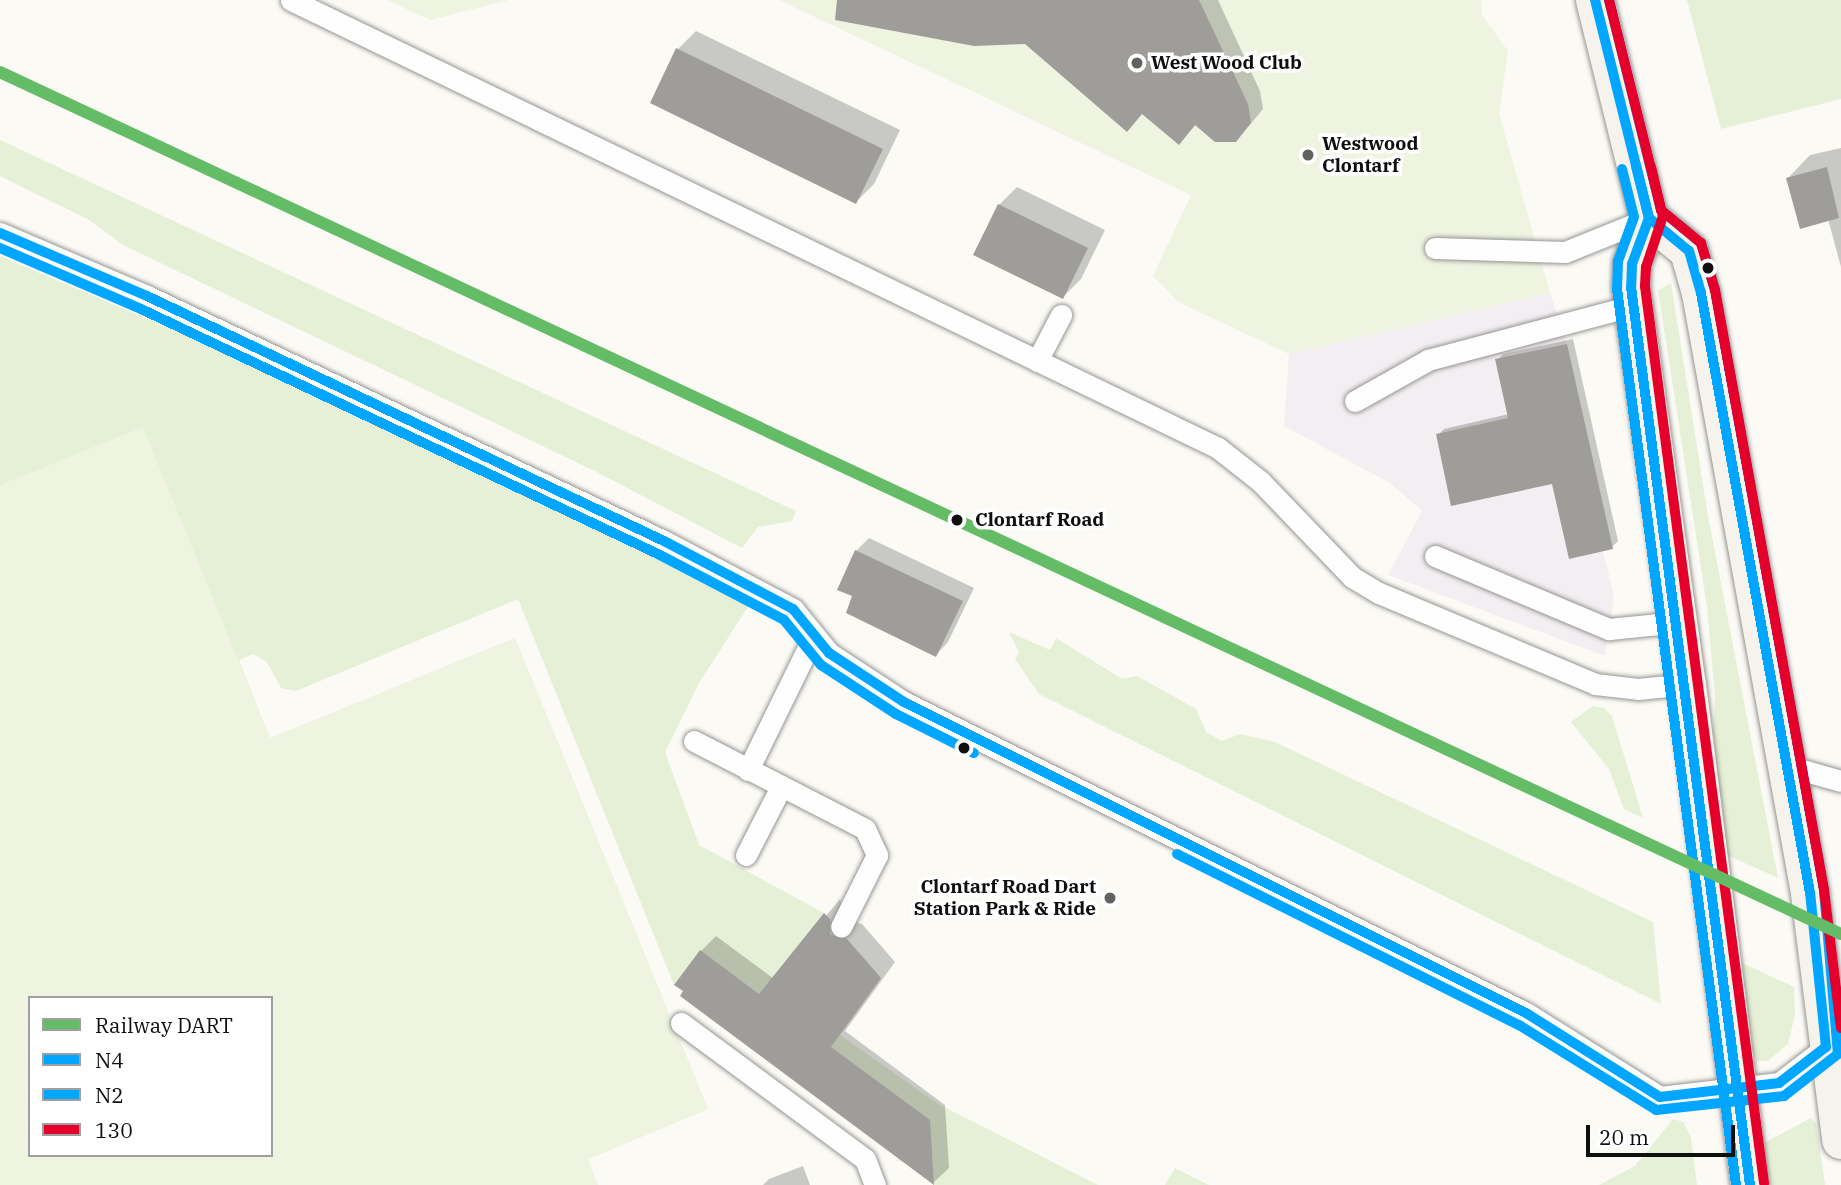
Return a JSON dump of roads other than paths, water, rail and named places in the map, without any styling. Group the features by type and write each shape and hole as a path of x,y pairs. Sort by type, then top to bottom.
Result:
{"main road":[{"path":"1595,0 1649,218 1632,264 1634,304 1688,684 1750,1185"},
{"path":"1649,218 1689,251 1701,293 1810,893 1826,1047 1841,1140"}],"lane":[{"path":"291,0 1218,448 1261,482 1352,577 1379,593 1595,684 1638,689 1688,684"},
{"path":"1435,248 1565,252 1649,218"},
{"path":"0,233 148,296 664,541 793,609 829,653 904,702 1526,1013 1660,1097 1779,1083 1826,1047"},
{"path":"1355,401 1429,360 1634,304"},
{"path":"1037,360 1061,315"},
{"path":"1434,556 1609,629 1679,622"},
{"path":"748,770 814,635"},
{"path":"694,741 865,829 874,841 877,855 841,927"},
{"path":"1788,766 1841,781"},
{"path":"746,855 781,787"},
{"path":"681,1023 865,1159 875,1185"}],"rail line":[{"name":"DART","path":"0,72 1841,934"}],"place":[{"name":"West Wood Club","path":"1137,63"},
{"name":"Westwood Clontarf","path":"1308,155"},
{"name":"Clontarf Road","path":"957,520"},
{"name":"Clontarf Road Dart Station Park & Ride","path":"1110,898"}]}
